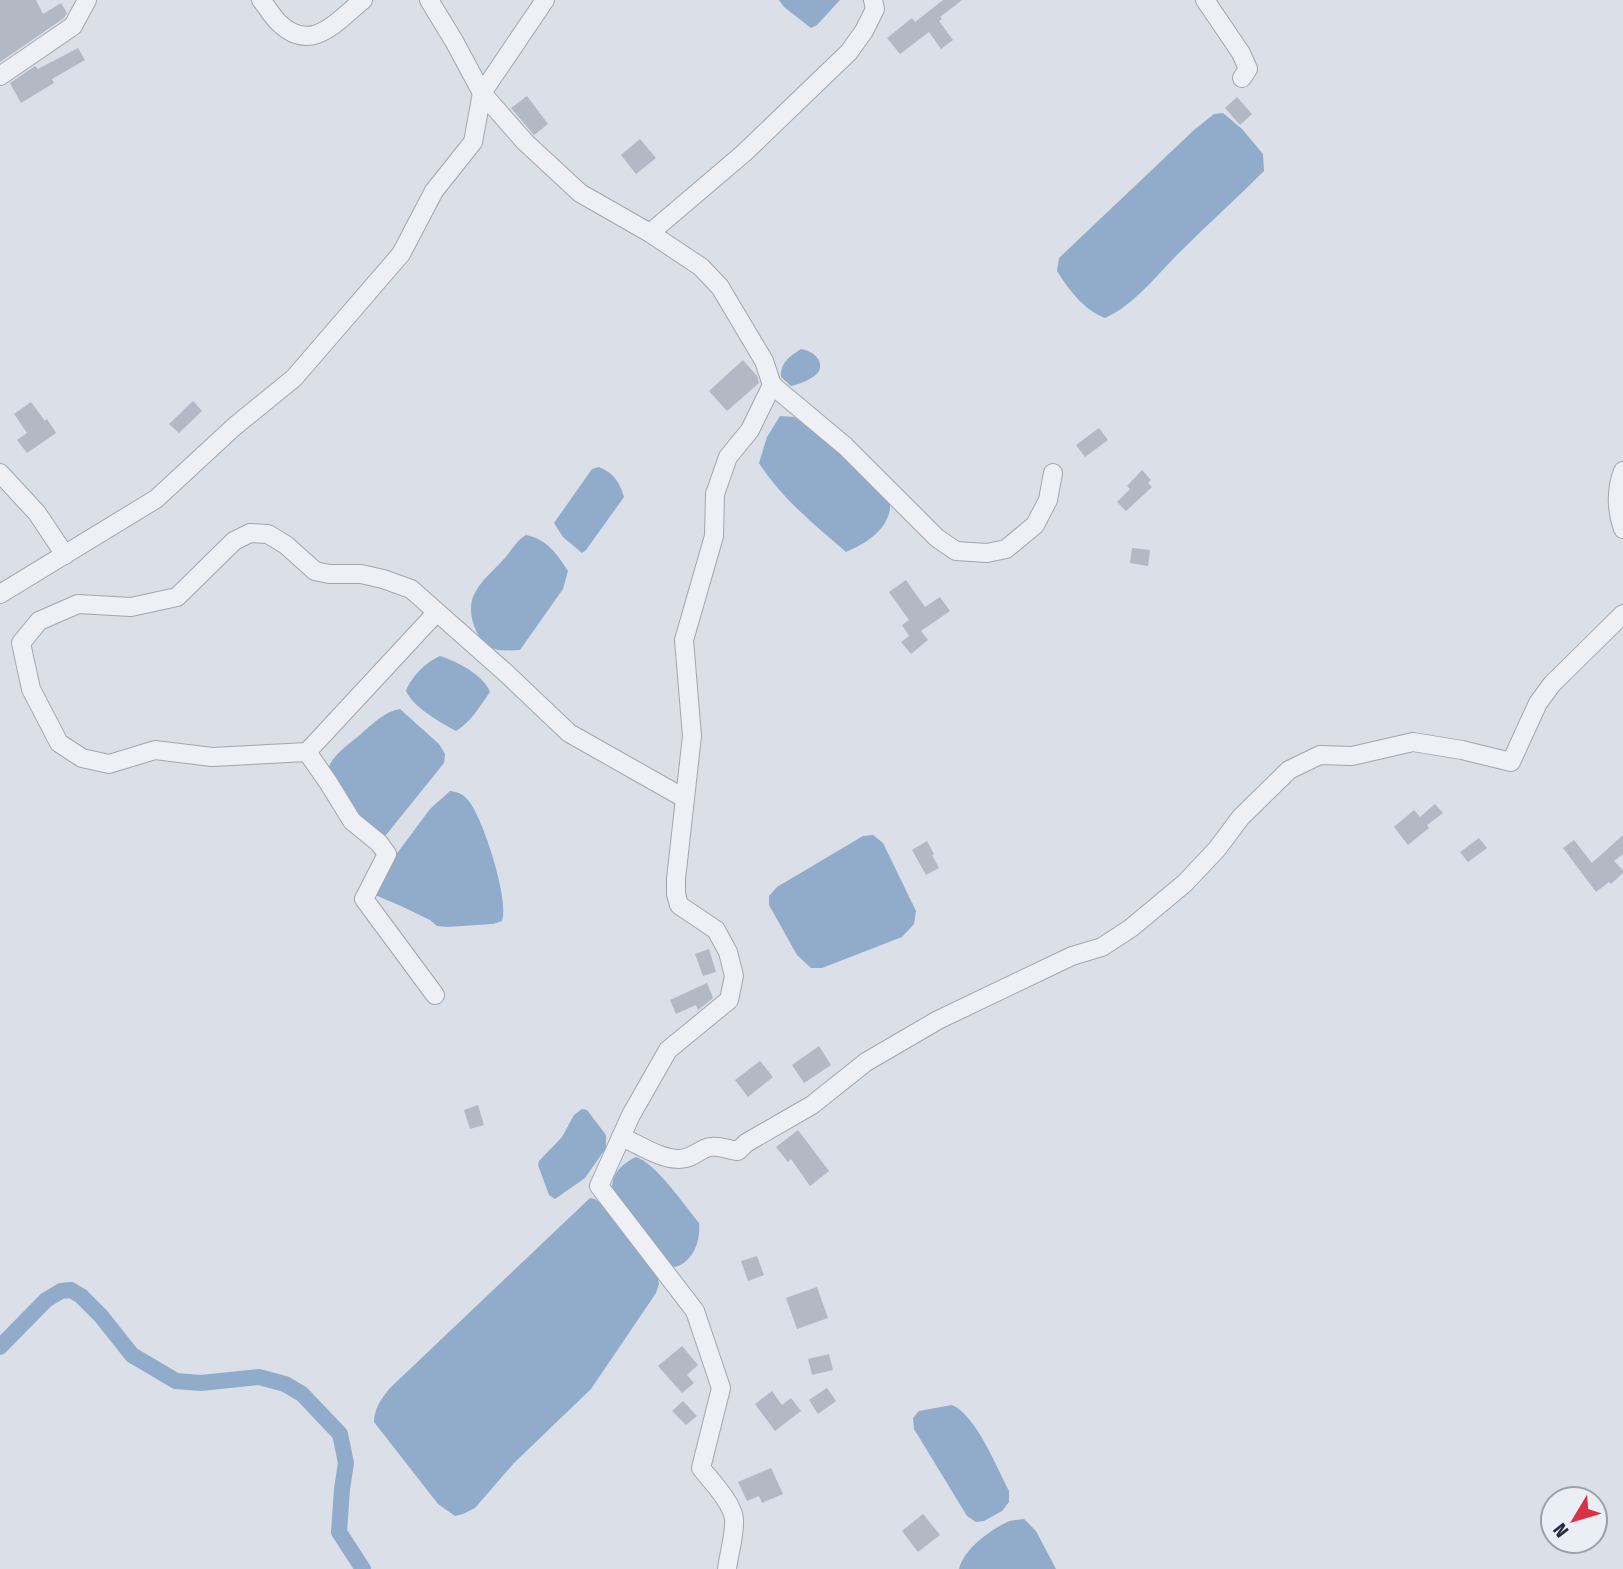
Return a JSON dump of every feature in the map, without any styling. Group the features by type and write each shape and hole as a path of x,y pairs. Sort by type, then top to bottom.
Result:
{"street":[{"path":"0,76 73,26 87,0"},
{"path":"261,0 278,22 293,34 307,37 323,33 363,0"},
{"path":"429,0 482,93 525,142 580,193 650,233 701,267 720,288 764,361 772,385 845,446 937,538 956,551 987,553 1006,549 1035,525 1048,500 1053,473"},
{"path":"0,594 156,499 235,426 294,379 401,254 434,191 473,142 482,93 545,0"},
{"path":"650,233 744,153 849,52 875,9 873,0"},
{"path":"1205,0 1241,53 1248,69 1242,78"},
{"path":"727,1569 734,1517 729,1505 701,1468 721,1388 695,1311 599,1186 631,1115 668,1050 729,1000 734,976 728,952 716,930 679,905 676,894 692,736 684,640 714,536 715,494 728,457 750,430 772,385"},
{"path":"1623,471 1618,510 1623,529"},
{"path":"0,473 37,513 65,555"},
{"path":"437,612 307,752 212,757 155,750 109,764 82,758 59,743 31,689 21,643 39,621 78,604 131,607 177,597 234,541 250,533 268,534 286,545 315,571 361,574 411,589 437,612 507,674 569,733 684,798"},
{"path":"621,1137 665,1157 680,1159 693,1157 708,1147 738,1151 746,1143 812,1105 866,1062 938,1020 1072,956 1102,947 1131,928 1185,883 1217,849 1241,817 1289,770 1320,755 1352,756 1413,742 1511,762 1538,702 1552,684 1623,614"},
{"path":"307,752 352,821 379,843 387,854 364,899 435,995"}],"water":[{"path":"779,0 840,0 811,28"},
{"path":"1223,113 1242,129 1263,154 1264,171 1127,305 1105,318 1090,310 1072,292 1057,271 1059,258 1194,130 1214,114"},
{"path":"801,349 817,357 820,368 812,377 791,386 781,377 782,368 790,357"},
{"path":"780,416 794,417 842,453 889,495 889,515 885,523 864,543 846,552 799,510 759,463 767,437"},
{"path":"599,467 616,479 624,497 582,553 563,537 554,523 592,469"},
{"path":"526,535 546,544 568,571 563,589 520,650 498,650 479,636 475,629 471,605 483,581"},
{"path":"440,656 476,674 490,692 471,718 456,731 421,709 406,691 420,670"},
{"path":"400,709 439,744 445,754 444,763 382,840 341,794 329,767 338,754 374,723 389,712"},
{"path":"450,791 466,798 481,823 499,879 502,921 493,924 437,926 430,920 375,895 375,883 430,809"},
{"path":"873,835 883,843 916,911 914,924 902,937 822,968 811,968 797,955 769,905 769,896 777,887 863,836"},
{"path":"582,1109 587,1110 606,1135 606,1148 585,1178 555,1199 549,1195 539,1161 562,1137 574,1115"},
{"path":"636,1157 661,1176 699,1223 699,1237 691,1256 675,1267 666,1264 613,1193 613,1181 617,1171"},
{"path":"590,1198 602,1205 657,1274 659,1284 656,1293 591,1389 514,1463 475,1508 455,1516 438,1504 374,1422 377,1408 390,1388"},
{"path":"952,1405 969,1419 977,1431 1009,1491 1009,1502 1002,1511 984,1521 976,1522 967,1516 914,1429 913,1418 919,1411"},
{"path":"1024,1519 1036,1531 1056,1569 959,1569 966,1554 985,1536 1007,1522"}],"building":[{"path":"0,0 36,0 43,14 61,3 67,13 64,18 0,62"},
{"path":"943,0 962,0 940,17 942,19 939,21 953,40 941,49 929,32 900,54 887,38 912,18 915,22"},
{"path":"78,48 85,60 52,79 54,83 21,103 10,83 35,66 38,69"},
{"path":"527,96 548,124 534,135 511,108"},
{"path":"1237,97 1252,114 1240,125 1225,108"},
{"path":"640,139 656,158 636,174 621,155"},
{"path":"743,360 757,376 759,383 727,411 709,391"},
{"path":"193,401 202,411 179,433 169,424"},
{"path":"31,402 56,433 27,453 17,440 27,433 14,414"},
{"path":"1099,428 1108,440 1085,457 1076,445"},
{"path":"1142,470 1151,480 1148,483 1152,487 1126,511 1117,502 1130,489 1127,486"},
{"path":"1132,548 1150,550 1148,566 1130,563"},
{"path":"906,580 925,607 940,597 950,611 921,631 928,640 911,654 901,642 909,636 902,625 909,620 889,592"},
{"path":"1435,804 1443,813 1408,845 1394,827 1414,810 1420,817"},
{"path":"1623,835 1623,854 1614,861 1623,873 1596,892 1563,848 1574,840 1592,863"},
{"path":"1479,838 1487,848 1468,862 1460,852"},
{"path":"927,841 939,868 926,875 912,850"},
{"path":"709,949 716,972 703,976 695,954"},
{"path":"707,983 713,998 698,1010 696,1005 676,1014 670,1000"},
{"path":"819,1046 831,1065 804,1083 792,1065"},
{"path":"760,1061 773,1077 748,1097 735,1080"},
{"path":"478,1105 484,1125 470,1129 464,1110"},
{"path":"798,1130 829,1171 810,1186 791,1159 788,1162 776,1147"},
{"path":"757,1256 764,1275 748,1281 741,1261"},
{"path":"817,1287 828,1318 797,1329 786,1298"},
{"path":"682,1346 698,1365 687,1375 694,1383 682,1393 658,1366"},
{"path":"829,1354 833,1370 812,1375 808,1359"},
{"path":"827,1388 836,1401 818,1414 809,1400"},
{"path":"772,1391 782,1405 791,1398 801,1411 775,1431 755,1404"},
{"path":"683,1401 697,1416 686,1425 672,1411"},
{"path":"771,1468 783,1494 762,1503 759,1496 747,1501 738,1482"},
{"path":"923,1514 940,1535 918,1552 902,1531"}],"waterway":[{"path":"0,1347 46,1300 61,1291 71,1290 101,1316 132,1355 176,1381 201,1383 259,1377 285,1384 302,1394 340,1434 346,1463 339,1532 363,1569"}]}
